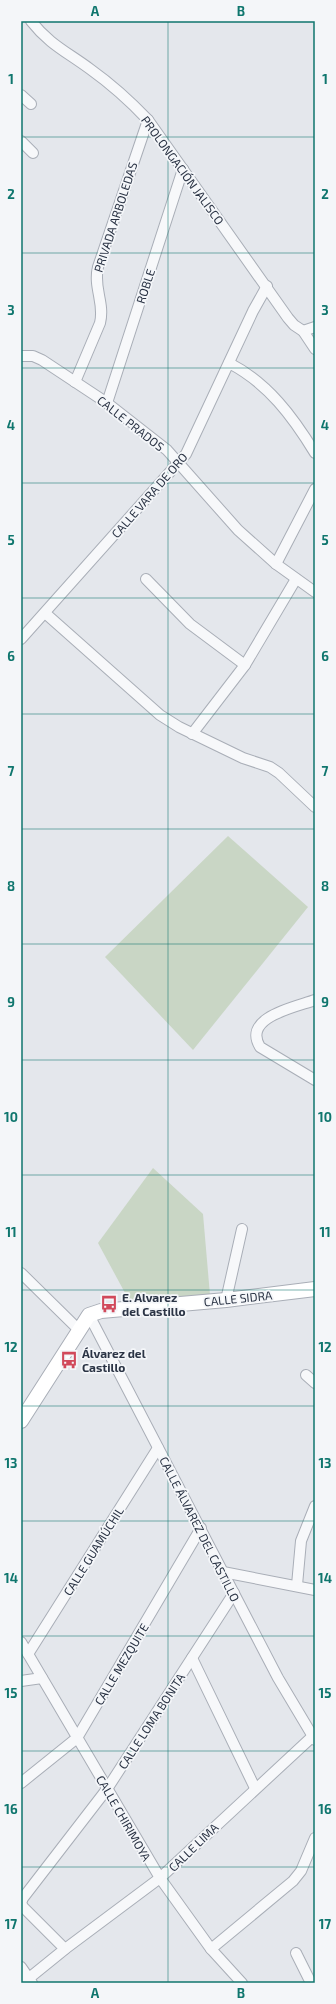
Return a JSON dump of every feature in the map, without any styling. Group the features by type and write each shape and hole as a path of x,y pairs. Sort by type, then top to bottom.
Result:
{"street":[{"name":"PROLONGACIÓN JALISCO","path":"31,21 44,36 92,70 148,120 267,286 288,318 294,325 303,331"},
{"path":"21,95 31,104"},
{"name":"PRIVADA ARBOLEDAS","path":"75,382 100,323 102,314 96,284 98,267 148,120"},
{"path":"21,141 32,153"},
{"name":"ROBLE","path":"107,403 182,169"},
{"name":"CALLE VARA DE ORO","path":"21,639 186,454 230,363 253,311 267,286"},
{"path":"315,327 303,331 315,349"},
{"name":"CALLE PRADOS","path":"21,356 33,356 42,360 107,403 166,450 238,530 276,564 315,592"},
{"path":"230,363 253,378 279,402 315,453"},
{"path":"276,564 315,489"},
{"path":"146,579 190,624 245,665"},
{"path":"192,734 245,665 296,579"},
{"path":"45,613 155,711 192,734 243,758 270,767 291,784 315,807"},
{"path":"315,1000 279,1012 263,1020 256,1033 256,1041 264,1051 315,1080"},
{"path":"226,1300 242,1229"},
{"path":"21,1273 80,1331"},
{"name":"CALLE SIDRA","path":"89,1315 101,1311 226,1300 315,1290"},
{"path":"21,1421 89,1315"},
{"name":"CALLE ÁLVAREZ DEL CASTILLO","path":"89,1315 278,1678 314,1738"},
{"path":"306,1375 315,1383"},
{"name":"CALLE GUAMÚCHIL","path":"28,1654 158,1448"},
{"path":"297,1585 301,1541 315,1506"},
{"name":"CALLE MEZQUITE","path":"21,1784 77,1738 201,1528"},
{"path":"223,1572 297,1585 315,1590"},
{"name":"CALLE LOMA BONITA","path":"21,1903 23,1898 107,1789 234,1593"},
{"name":"CALLE CHIRIMOYA","path":"21,1642 160,1878 211,1949 242,1983"},
{"path":"192,1658 255,1788"},
{"path":"21,1681 42,1678"},
{"name":"CALLE LIMA","path":"28,1982 65,1949 160,1878 255,1788 314,1738"},
{"path":"211,1949 293,1880 301,1871 315,1838"},
{"path":"21,1903 23,1907 65,1949"},
{"path":"296,1952 311,1983"},
{"path":"21,1967 28,1982"}],"green space":[{"path":"228,836 308,907 193,1050 105,957"},
{"path":"153,1168 203,1214 210,1295 131,1304 98,1243"}],"place":[{"name":"E. Alvarez del Castillo","path":"109,1304"},
{"name":"Álvarez del Castillo","path":"69,1360"}]}
